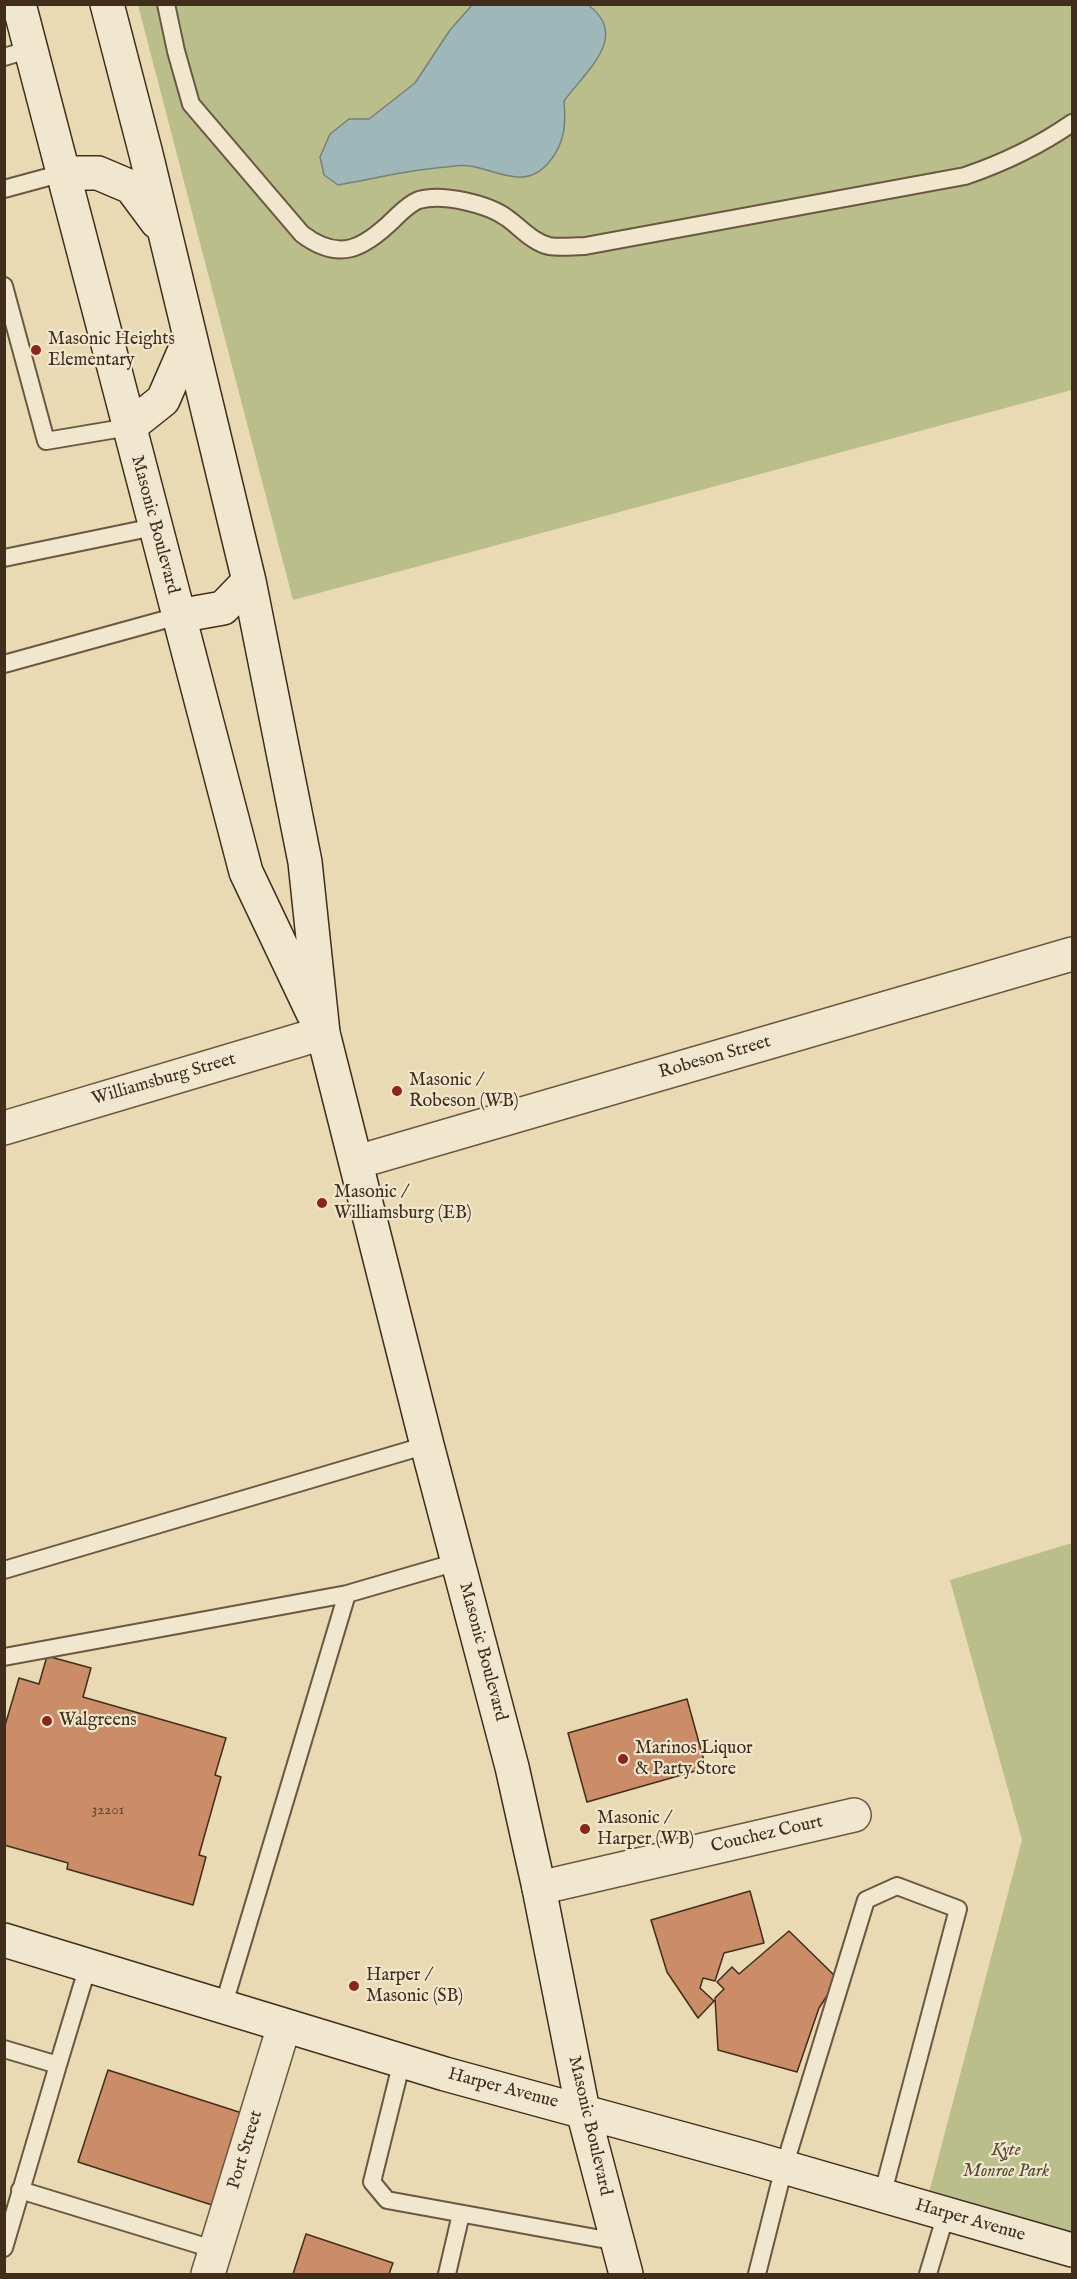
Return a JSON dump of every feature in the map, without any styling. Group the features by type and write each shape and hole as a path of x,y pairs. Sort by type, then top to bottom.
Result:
{"main road":[{"name":"Masonic Boulevard","path":"19,4 18,53 63,173 246,872 323,1033"},
{"name":"Masonic Boulevard","path":"107,4 249,580 305,862 323,1033 427,1445 512,1767 540,1888 583,2110 626,2274"},
{"path":"63,173 98,173 131,187 165,233"},
{"path":"129,427 163,400 190,338"},
{"path":"178,616 223,608 249,580"},
{"name":"Robeson Street","path":"357,1162 1072,954"},
{"name":"Williamsburg Street","path":"4,1128 323,1033"},
{"name":"Couchez Court","path":"540,1888 854,1815"},
{"name":"Harper Avenue","path":"4,1940 402,2061 583,2110 1072,2250"},
{"name":"Port Street","path":"212,2262 284,2026"}],"lane":[{"path":"166,4 191,104 302,234 316,244 333,249 350,249 367,243 418,200 439,199 481,204 506,217 528,236 548,246 585,246 965,176 994,167 1044,142 1072,123"},
{"path":"4,189 63,173"},
{"path":"4,286 46,441 129,427"},
{"path":"4,558 154,527"},
{"path":"4,664 178,616"},
{"path":"4,1570 427,1445"},
{"path":"4,1657 347,1594 458,1562"},
{"path":"224,2007 347,1594"},
{"path":"757,2274 784,2167 866,1900 897,1887 958,1910 882,2196"},
{"path":"4,2248 88,1966"},
{"path":"4,2049 58,2065"},
{"path":"402,2061 372,2182 387,2200 618,2242"},
{"path":"20,2190 212,2262"},
{"path":"447,2274 461,2214"},
{"path":"928,2274 946,2214"}],"green space":[{"path":"138,5 1072,5 1072,390 293,600"},
{"name":"Kyte Monroe Park","path":"1072,1543 1072,2251 925,2208 1022,1840 950,1580"}],"water":[{"path":"472,5 588,5 600,17 605,29 605,41 592,66 564,101 565,117 562,140 550,161 541,170 522,177 502,175 470,166 420,170 338,185 324,175 320,157 330,134 349,119 369,119 415,83 450,30"}],"building":[{"name":"Walgreens","path":"47,1656 91,1668 83,1697 226,1738 215,1775 221,1777 199,1855 206,1857 193,1905 67,1869 68,1863 4,1845 4,1729 19,1678 39,1684"},
{"path":"687,1699 706,1768 587,1802 568,1733"},
{"path":"750,1891 764,1943 724,1953 715,1981 703,1978 700,1988 714,2001 698,2018 667,1972 651,1920"},
{"path":"789,1931 838,1979 819,2008 797,2072 718,2050 715,1998 724,1989 717,1982 732,1967 739,1974"},
{"path":"108,2070 242,2113 212,2205 78,2162"},
{"path":"306,2234 393,2263 389,2274 293,2274"}],"place":[{"name":"Masonic Heights Elementary","path":"36,350"},
{"name":"Masonic / Robeson (WB)","path":"397,1091"},
{"name":"Masonic / Williamsburg (EB)","path":"322,1203"},
{"name":"Walgreens","path":"47,1721"},
{"name":"Marinos Liquor & Party Store","path":"623,1759"},
{"name":"Masonic / Harper (WB)","path":"585,1829"},
{"name":"Harper / Masonic (SB)","path":"354,1986"}]}
